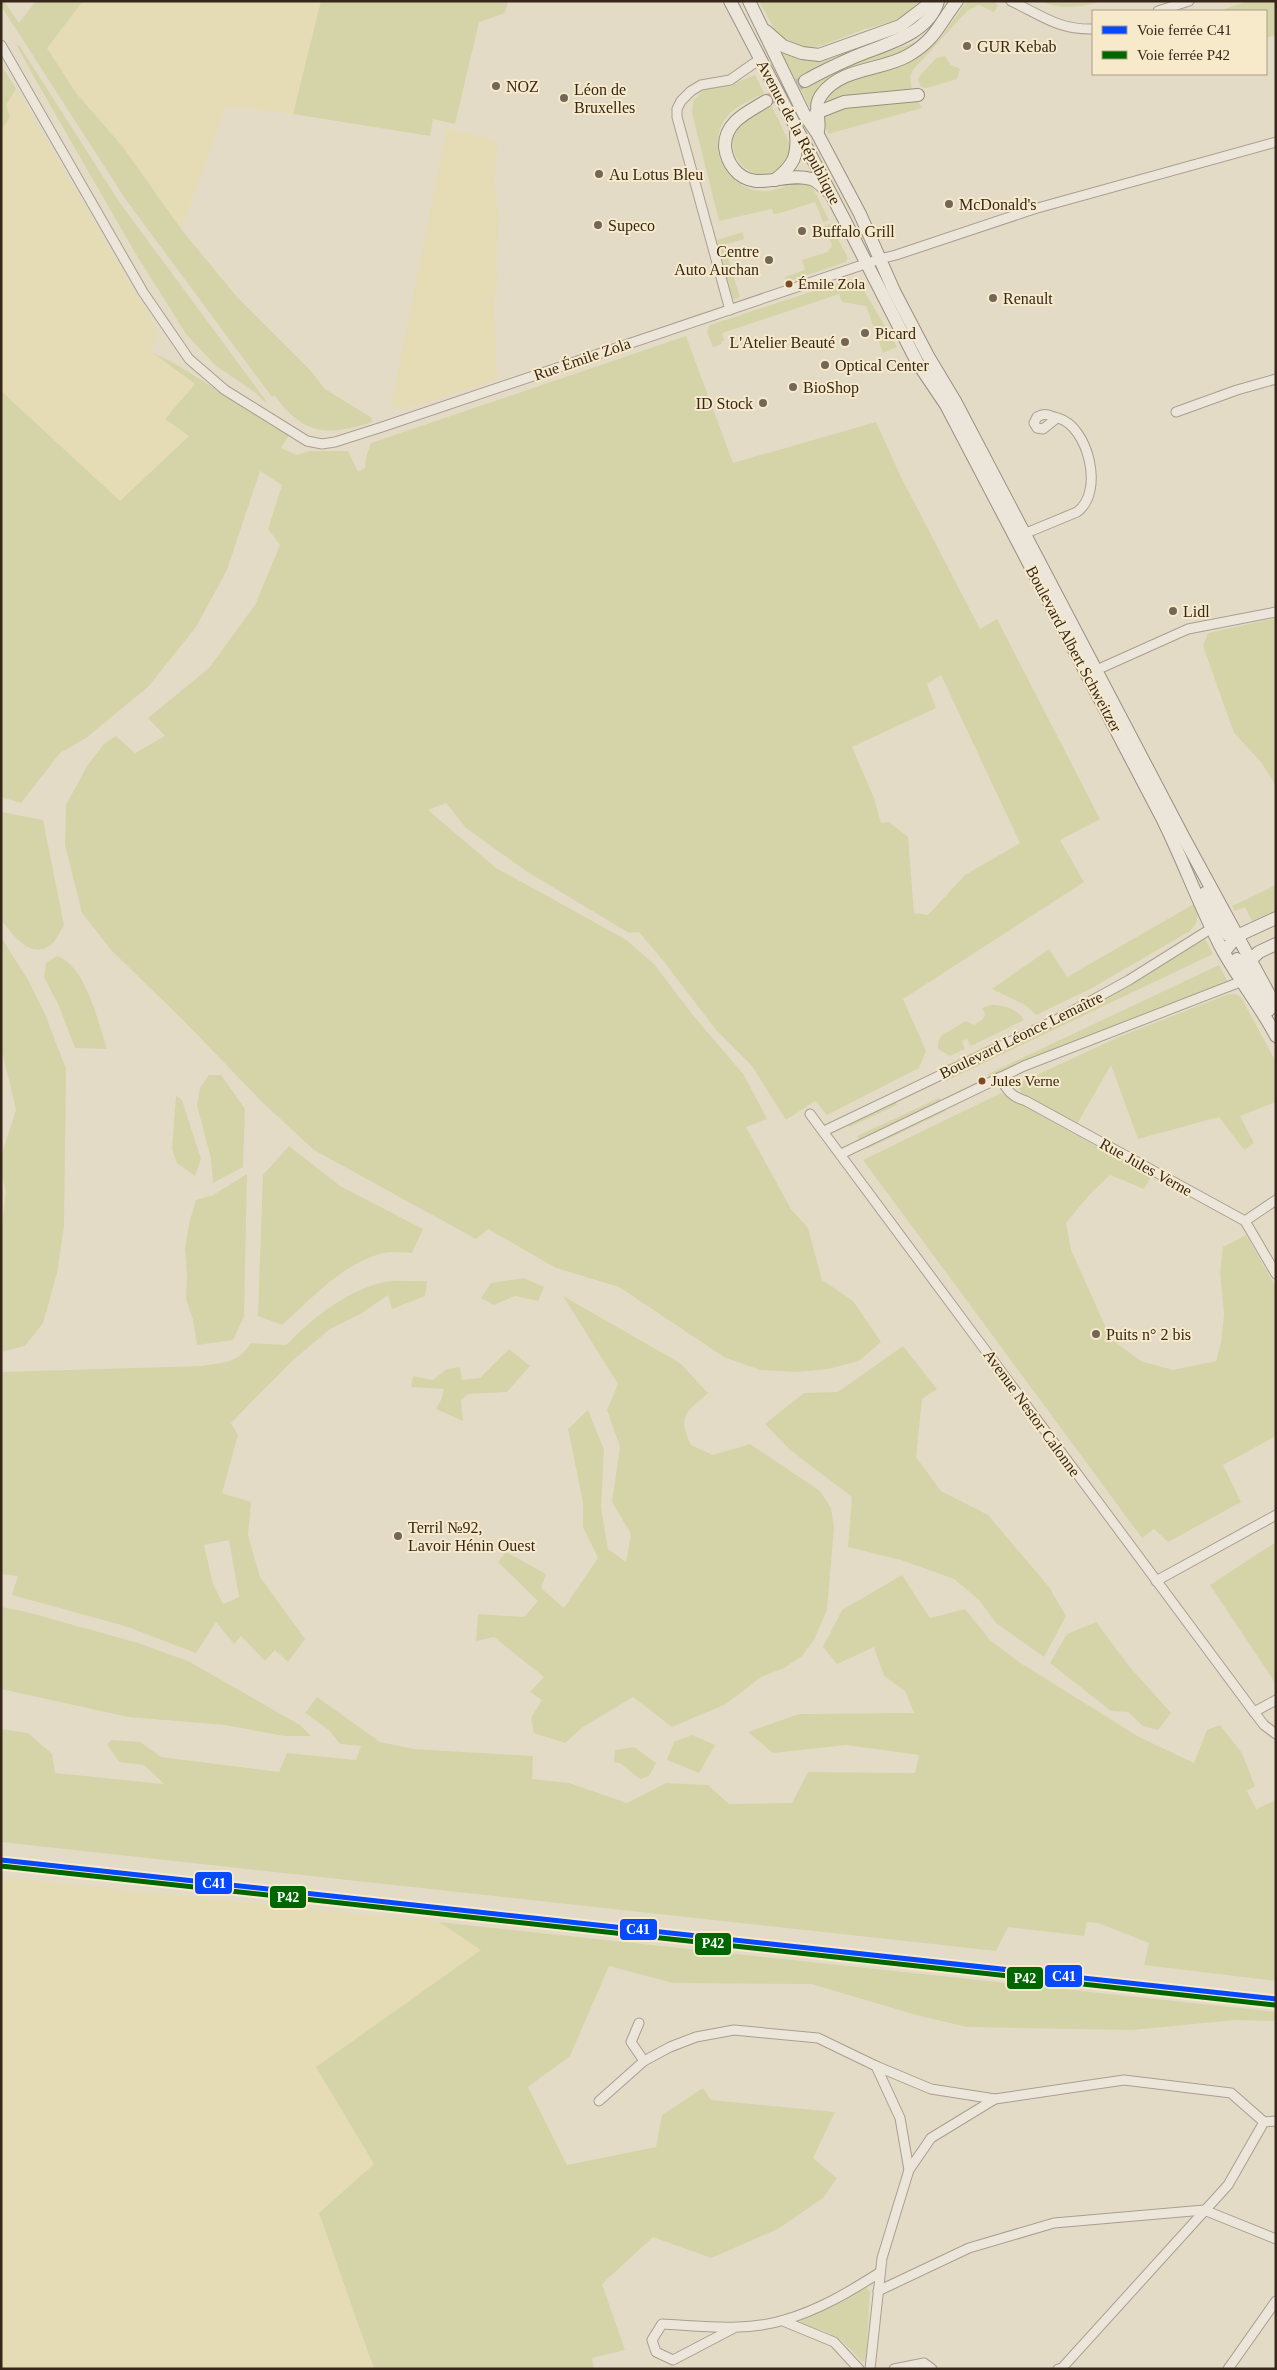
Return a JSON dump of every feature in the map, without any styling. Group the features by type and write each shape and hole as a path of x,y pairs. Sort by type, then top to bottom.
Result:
{"main road":[{"name":"Avenue de la République","path":"730,1 866,264"},
{"name":"Avenue de la République","path":"748,1 800,105 860,214 880,259"},
{"path":"762,27 783,46 802,53 819,54 900,26 933,1"},
{"path":"805,81 850,59 883,47 926,23 937,8 938,1"},
{"path":"817,133 819,127 816,106 822,94 836,81 907,56 939,30 957,1"},
{"path":"883,47 891,48 915,39 934,27 949,12"},
{"path":"816,113 844,102 918,95"},
{"path":"766,101 737,119 727,134 726,150 732,167 742,176 762,182 796,177 810,178 830,193"},
{"path":"775,180 784,173 794,159 797,150 796,128"},
{"name":"Boulevard Albert Schweitzer","path":"880,259 919,338 955,401 1020,535 1092,672 1226,938 1245,970 1276,1007"},
{"name":"Boulevard Albert Schweitzer","path":"866,264 917,362 946,405 1020,535"},
{"name":"Boulevard Albert Schweitzer","path":"1092,672 1183,859 1245,970 1276,1036"},
{"path":"1226,938 1276,918"},
{"path":"1276,944 1245,970 1276,1020"}],"street":[{"path":"1161,10 1189,1"},
{"path":"1015,2 1041,18 1058,25 1092,28"},
{"name":"Rue Émile Zola","path":"1,45 143,292 194,365 224,390 298,437 317,443 335,442 880,259 1044,206 1276,142"},
{"path":"730,310 677,117 677,109 681,101 701,84 730,80 760,59"},
{"path":"1176,412 1237,390 1276,379"},
{"path":"1020,535 1077,512 1084,506 1090,496 1092,485 1090,466 1082,443 1069,423 1057,418"},
{"path":"1092,672 1188,629 1276,612"},
{"name":"Boulevard Léonce Lemaître","path":"824,1131 1060,1018 1129,980 1226,938"},
{"name":"Boulevard Léonce Lemaître","path":"841,1154 1000,1077 1108,1032 1245,970"},
{"name":"Rue Jules Verne","path":"1000,1077 1007,1091 1016,1098 1026,1101 1246,1221"},
{"name":"Avenue Nestor Calonne","path":"810,1114 1254,1712 1276,1734"},
{"path":"1276,1200 1246,1221 1276,1274"},
{"path":"1156,1581 1276,1515"},
{"path":"1254,1712 1276,1700"},
{"path":"639,2023 631,2042 644,2061"},
{"path":"599,2101 644,2061 670,2047 696,2037 734,2030 818,2038 930,2089 995,2099 1124,2080 1231,2093 1264,2122 1276,2121"},
{"path":"876,2066 900,2118 909,2170"},
{"path":"870,2369 880,2273 909,2170 931,2138 995,2099"},
{"path":"1060,2368 1228,2184 1264,2122"},
{"path":"878,2291 969,2248 1054,2224 1204,2210 1276,2239"},
{"path":"736,2327 673,2360 656,2352 652,2340 662,2324 736,2327 782,2321 832,2302 880,2273"},
{"path":"1228,2369 1276,2301"},
{"path":"782,2321 834,2342 859,2369"},
{"path":"894,2369 924,2363 932,2369"}],"shaded area":[{"path":"83,1 321,1 293,114 226,106 181,229 123,147 76,93 46,48"},
{"path":"16,89 154,324 157,339 152,344 152,352 196,384 189,435 120,501 1,391 1,130 10,117 6,105"},
{"path":"447,128 498,141 494,178 499,220 496,258 498,287 494,301 497,380 416,406 399,409 393,405 392,401"},
{"path":"1,1877 439,1922 481,1950 316,2067 375,2164 319,2213 374,2369 1,2369"}],"green space":[{"path":"1,1 4,1 19,23 36,1 83,1 47,48 76,93 123,147 181,229 237,297 310,370 325,389 372,418 372,422 342,430 329,431 317,429 295,418 274,395 272,397 126,200 1,6"},
{"path":"321,1 508,1 505,13 479,22 455,124 433,119 430,136 293,114"},
{"path":"759,1 920,1 905,15 894,21 810,48 801,47 783,38 776,32"},
{"path":"968,1 994,1 998,6 994,12 979,5 967,11 913,70 910,77 912,91 820,107 826,95 837,86 851,79 917,56 929,49 940,38"},
{"path":"1041,1 1103,1 1088,5 1064,7"},
{"path":"1248,1 1276,1 1276,35 1267,38 1267,10 1221,10"},
{"path":"917,20 910,29 833,58 795,79 781,52 804,60 822,61 841,51"},
{"path":"919,41 920,43 815,95 810,109 801,90 822,78 866,59"},
{"path":"19,45 120,203 266,403 257,394 215,365 186,334 134,251 34,77 17,46"},
{"path":"945,56 951,65 960,69 957,79 927,88 921,87 918,80 919,77 936,58"},
{"path":"1,65 16,89 6,105 10,117 1,130"},
{"path":"755,75 764,93 738,107 726,118 720,129 718,141 722,164 737,182 748,188 760,191 799,184 812,186 829,220 823,222 815,202 777,214 773,214 772,209 719,221 692,113 693,101 705,88 727,86"},
{"path":"917,100 922,108 828,134 821,115 844,106"},
{"path":"772,106 791,147 783,164 772,173 761,174 749,171 740,163 734,152 733,140 742,123"},
{"path":"830,224 848,258 846,262 787,282 785,277 805,270 802,260 828,252 832,245 824,226"},
{"path":"743,232 744,239 724,245 740,297 734,300 717,240"},
{"path":"850,279 858,280 897,347 883,353 866,306 842,302 839,294 722,333 724,340 721,342 722,344 713,347 707,332 710,325"},
{"path":"686,336 733,463 876,422 901,477 980,629 997,619 1100,819 1060,840 1084,882 903,999 926,1051 919,1068 827,1115 815,1101 786,1120 752,1066 716,1030 639,932 629,933 526,871 466,828 446,803 428,810 496,868 625,939 654,964 692,1014 744,1075 767,1119 746,1127 791,1209 808,1228 822,1280 853,1301 881,1342 859,1361 828,1369 797,1372 760,1370 724,1357 619,1287 556,1268 488,1229 476,1239 314,1150 263,1103 183,1020 112,951 82,913 65,845 66,805 87,766 104,744 116,736 135,753 165,736 148,718 209,668 255,605 280,545 268,529 282,485 260,471 227,570 196,627 148,687 86,738 60,753 21,803 1,797 1,391 120,501 189,436 165,419 195,384 152,352 179,366 289,435 281,448 297,455 310,451 348,451 358,472 365,468 366,457 371,443","holes":["941,675 1020,843 965,875 928,915 914,913 908,837 889,822 881,823 874,798 852,747 936,708 927,684"]},
{"path":"1276,618 1276,786 1261,762 1234,733 1203,646 1208,633"},
{"path":"1,812 43,820 64,925 53,943 43,949 29,947 22,943 1,920"},
{"path":"1276,885 1276,910 1252,921 1245,907 1235,911 1232,906"},
{"path":"1194,904 1197,919 1190,931 1092,988 1036,1015 1025,1005 992,989 1049,949 1067,977"},
{"path":"1,937 28,980 45,1014 66,1069 64,1227 57,1273 43,1323 25,1346 1,1352 1,1232 6,1192 1,1170 1,1157 16,1110 1,1047"},
{"path":"1205,939 1213,954 946,1081 944,1077 1068,1017"},
{"path":"57,956 76,971 90,996 107,1049 75,1048 59,1006 44,977 46,963"},
{"path":"1219,965 1228,982 1068,1044 990,1079 988,1074"},
{"path":"1229,994 1241,997 1276,1062 1276,1102 1240,1116 1254,1143 1244,1150 1219,1117 1138,1139 1111,1065 1077,1124 1043,1105 1018,1096 1021,1091 1015,1085 1121,1036"},
{"path":"992,1005 1010,1008 1024,1020 971,1046 967,1039 962,1041 965,1049 950,1056 938,1049 938,1042 942,1035 966,1021 974,1025 983,1019 985,1014 982,1008"},
{"path":"1008,1036 1010,1039 941,1071 940,1068"},
{"path":"209,1075 221,1075 245,1109 243,1167 213,1183 211,1158 197,1106 200,1088"},
{"path":"1001,1093 1151,1177 1144,1189 1110,1175 1090,1194 1066,1223 1071,1250 1111,1339 1141,1361 1173,1370 1216,1361 1221,1343 1224,1314 1220,1272 1223,1247 1246,1235 1276,1287 1276,1436 1223,1465 1241,1502 1168,1542 1154,1529 1142,1538 863,1160"},
{"path":"176,1096 182,1100 201,1159 195,1176 177,1163 172,1149"},
{"path":"939,1098 942,1102 860,1140 857,1136"},
{"path":"895,1100 897,1105 850,1127 847,1123"},
{"path":"944,1107 946,1111 867,1149 864,1146"},
{"path":"289,1146 340,1186 423,1229 412,1253 384,1253 355,1265 329,1282 282,1325 258,1316 263,1175"},
{"path":"247,1174 244,1317 233,1340 197,1345 193,1320 186,1299 185,1248 196,1200 213,1195"},
{"path":"524,1278 544,1287 538,1301 515,1296 494,1305 481,1298 491,1283"},
{"path":"391,1281 427,1281 425,1296 392,1309 388,1295 362,1313 330,1329 292,1361 231,1423 238,1435 222,1493 251,1502 248,1535 260,1577 305,1639 288,1662 275,1650 265,1661 241,1636 234,1644 216,1622 196,1653 125,1626 12,1595 18,1576 1,1574 1,1372 201,1366 224,1363 241,1355 251,1343 286,1345 329,1308 366,1287","holes":["229,1540 239,1597 223,1604 213,1584 204,1545"]},
{"path":"563,1296 680,1363 708,1393 689,1410 684,1421 691,1445 713,1455 750,1444 820,1491 831,1508 834,1528 827,1610 814,1640 802,1656 784,1668 761,1677 726,1704 672,1727 633,1697 583,1727 565,1743 534,1733 531,1718 542,1700 530,1692 544,1677 494,1637 476,1641 478,1614 524,1617 538,1601 498,1562 506,1552 546,1574 541,1588 564,1608 598,1558 583,1527 583,1502 568,1429 588,1410 604,1450 601,1507 608,1549 626,1562 631,1534 612,1502 620,1447 607,1410 618,1384"},
{"path":"903,1346 937,1389 922,1399 916,1457 941,1491 988,1515 1049,1587 1066,1616 1044,1657 996,1623 979,1600 954,1579 901,1560 848,1547 852,1497 789,1449 765,1424 804,1393 838,1392"},
{"path":"509,1349 530,1366 507,1392 468,1394 461,1400 463,1421 436,1409 444,1389 411,1387 413,1376 433,1380 447,1369 460,1367 462,1380 480,1378"},
{"path":"1276,1542 1276,1684 1210,1585"},
{"path":"902,1575 930,1618 965,1609 990,1640 1019,1662 1139,1737 1194,1763 1207,1730 1220,1725 1242,1753 1255,1786 1247,1791 1256,1809 1274,1801 1276,1804 1276,1981 1144,1965 1149,1943 1098,1923 1087,1922 1084,1936 1008,1927 996,1951 1,1842 1,1729 28,1733 52,1754 55,1773 164,1784 144,1765 119,1762 107,1744 112,1740 140,1742 161,1757 279,1772 287,1753 356,1760 361,1746 340,1744 329,1730 305,1713 317,1697 380,1742 414,1749 533,1756 532,1779 569,1783 627,1803 666,1783 708,1785 729,1804 792,1803 808,1772 915,1773 919,1755 846,1745 773,1753 748,1732 799,1714 914,1713 905,1691 884,1676 874,1647 837,1664 823,1647 842,1610"},
{"path":"1,1607 27,1612 138,1643 188,1661 300,1725 311,1736 284,1736 225,1725 128,1717 1,1689"},
{"path":"1096,1622 1128,1665 1171,1713 1158,1730 1143,1726 1128,1712 1111,1711 1050,1663 1067,1634"},
{"path":"692,1735 715,1745 699,1773 667,1760 674,1742"},
{"path":"634,1747 656,1763 649,1776 640,1779 620,1763 614,1762 615,1750"},
{"path":"439,1922 1276,2012 1276,2021 1236,2020 1132,2030 967,2027 920,2016 811,1984 673,1983 609,1966 570,2056 528,2087 567,2165 656,2147 662,2115 703,2088 711,2100 835,2112 813,2158 837,2178 823,2198 778,2229 711,2258 653,2237 602,2284 625,2350 592,2358 594,2369 374,2369 319,2213 374,2164 316,2067 481,1950"},
{"path":"865,2286 870,2292 866,2358 863,2362 840,2339 822,2330 802,2325 800,2321 803,2317 844,2300"}],"tunnel":[{"path":"766,101 805,81"}],"rail line":[{"name":"C41","path":"1,1860 1276,1999"},
{"name":"P42","path":"1,1866 1275,2005"}],"place":[{"name":"GUR Kebab","path":"967,46"},
{"name":"NOZ","path":"496,86"},
{"name":"Léon de Bruxelles","path":"564,98"},
{"name":"Au Lotus Bleu","path":"599,174"},
{"name":"McDonald's","path":"949,204"},
{"name":"Supeco","path":"598,225"},
{"name":"Buffalo Grill","path":"802,231"},
{"name":"Centre Auto Auchan","path":"769,260"},
{"name":"Émile Zola","path":"789,284"},
{"name":"Renault","path":"993,298"},
{"name":"Picard","path":"865,333"},
{"name":"L'Atelier Beauté","path":"845,342"},
{"name":"Optical Center","path":"825,365"},
{"name":"BioShop","path":"793,387"},
{"name":"ID Stock","path":"763,403"},
{"name":"Lidl","path":"1173,611"},
{"name":"Jules Verne","path":"982,1081"},
{"name":"Puits n° 2 bis","path":"1096,1334"},
{"name":"Terril №92, Lavoir Hénin Ouest","path":"398,1536"}]}
